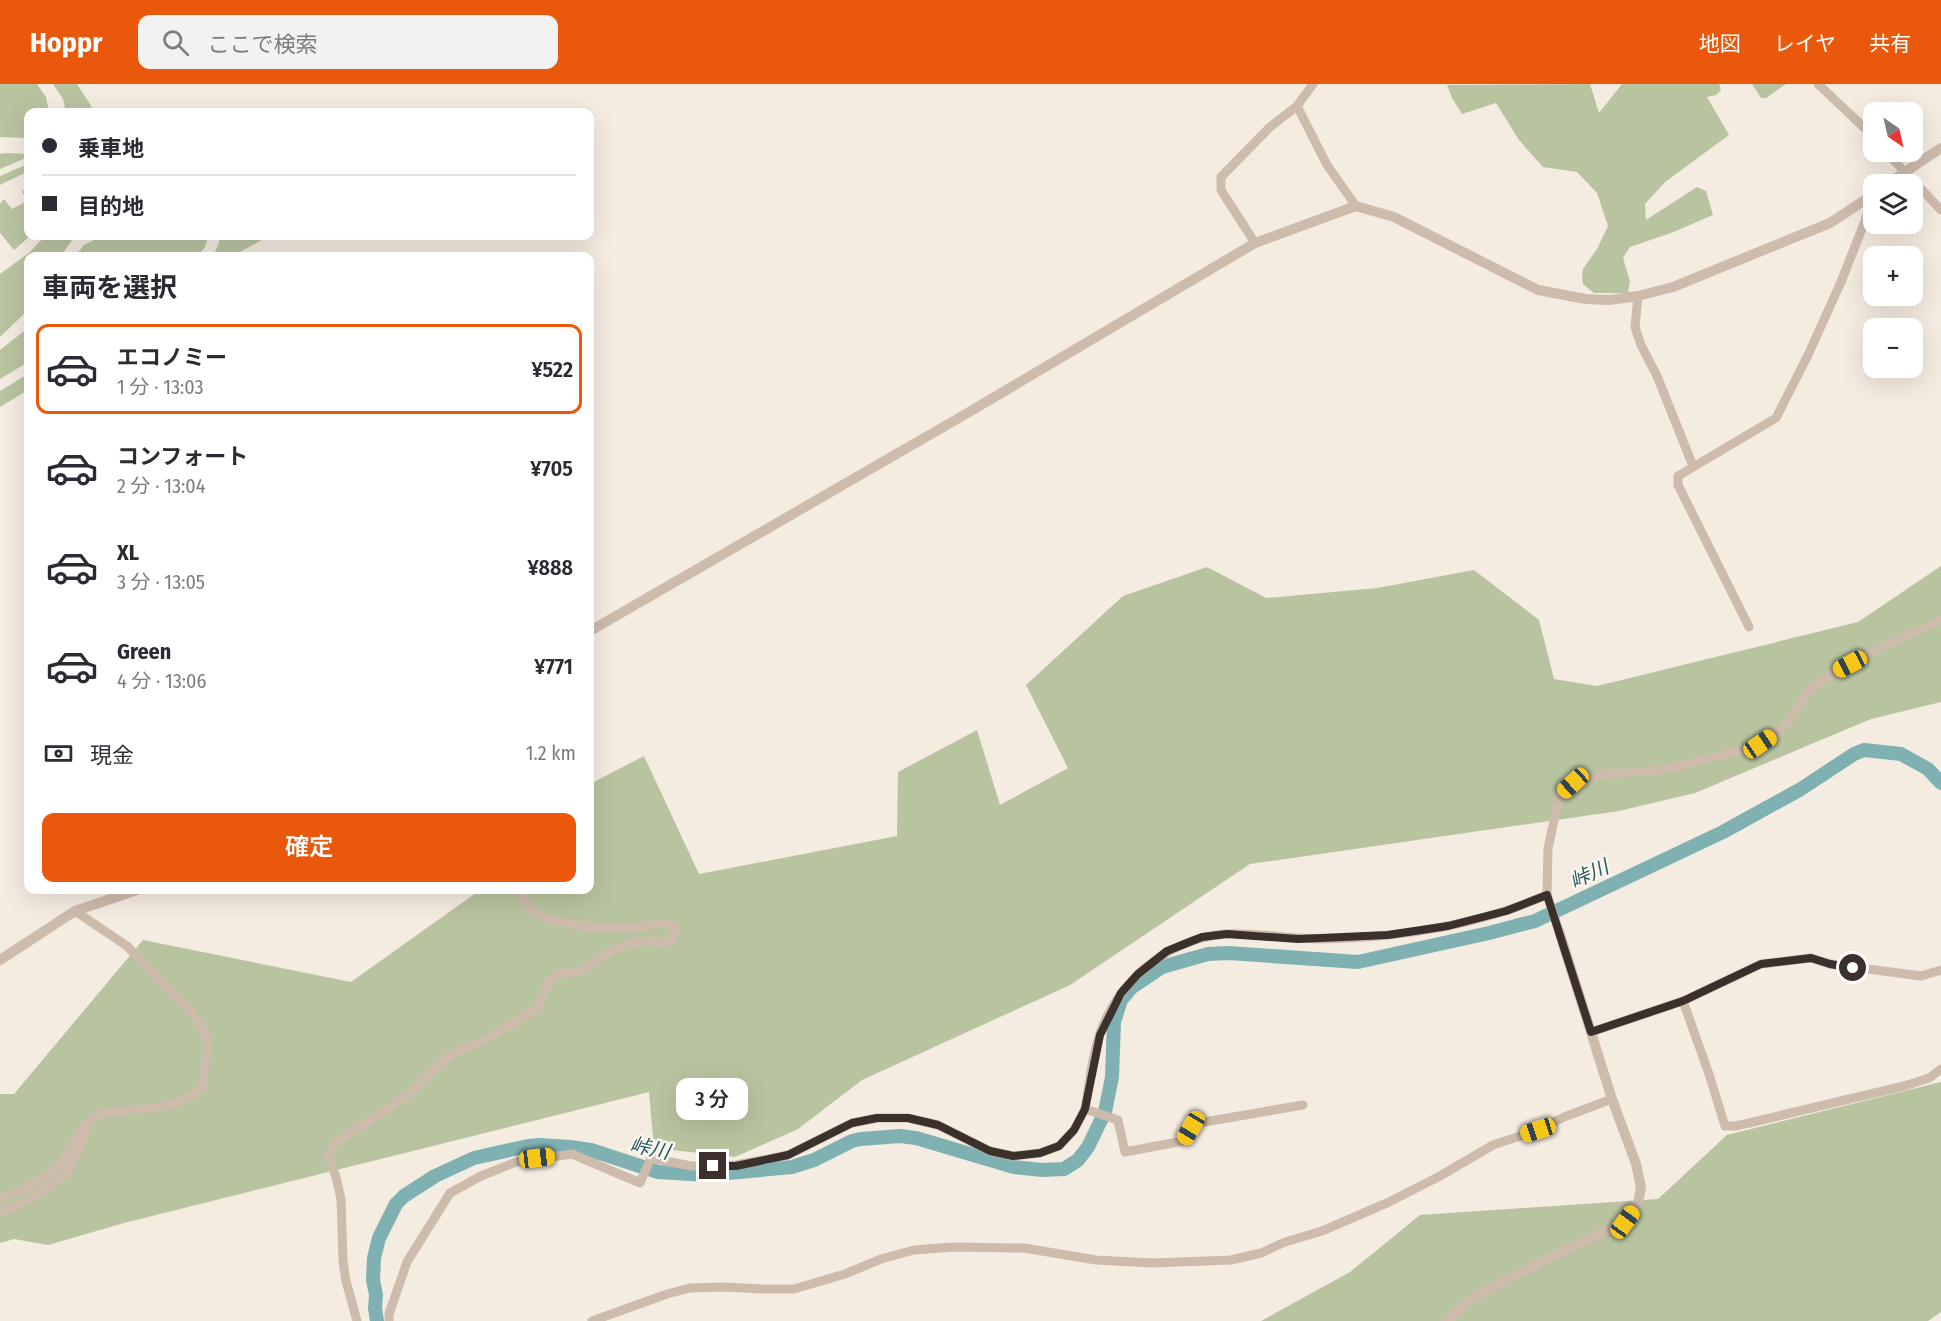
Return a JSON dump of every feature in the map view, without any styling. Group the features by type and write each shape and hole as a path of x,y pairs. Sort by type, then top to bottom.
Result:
{"street":[{"path":"1255,243 1221,190 1221,177 1270,127 1297,106 1313,84"},
{"path":"1818,84 1863,127"},
{"path":"1297,106 1327,165 1356,207"},
{"path":"1902,174 1941,148"},
{"path":"1896,162 1941,210"},
{"path":"594,629 964,415 1255,243 1356,207 1394,217 1538,290 1609,300 1638,296 1672,287 1830,223 1863,202"},
{"path":"1749,627 1678,485 1678,477 1776,418 1808,355 1863,226"},
{"path":"1638,296 1635,327 1693,466"},
{"path":"1447,1321 1476,1296 1625,1222 1638,1204 1641,1187 1636,1164 1612,1099 1547,895 1550,834 1559,796 1573,783 1607,774 1664,770 1754,747 1779,730 1792,717 1808,691 1833,673 1941,620"},
{"path":"0,960 75,911 125,894"},
{"path":"357,1321 345,1281 341,1199 328,1155 335,1143 407,1096 445,1059 485,1040 531,1012 539,1004 550,980 559,974 582,971 610,951 634,943 652,941 663,944 671,940 676,932 674,927 665,923 638,927 597,928 555,920 526,904 522,894"},
{"path":"389,1321 389,1314 407,1262 450,1193 481,1176 516,1162 572,1154 640,1183 651,1158 691,1166 736,1166 788,1155 852,1123 877,1118 908,1118 938,1125 990,1151 1013,1156 1040,1153 1059,1146 1074,1130 1085,1109 1100,1035 1121,993 1138,974 1167,951 1202,937 1227,934 1298,939 1388,935 1448,926 1506,911 1547,895"},
{"path":"0,1198 14,1195 63,1161 76,1137 91,1119 104,1113 165,1107 189,1098 202,1088 207,1038 200,1023 127,946 75,911"},
{"path":"1591,1032 1683,1001 1761,964 1811,958 1830,964 1921,976 1941,970"},
{"path":"1683,1001 1725,1126 1736,1126 1904,1086 1929,1078 1941,1069"},
{"path":"592,1321 690,1288 794,1289 914,1250 953,1247 1024,1248 1096,1260 1152,1263 1232,1260 1261,1253 1285,1242 1322,1231 1387,1203 1493,1145 1538,1130 1564,1117 1612,1099"},
{"path":"1085,1109 1118,1120 1125,1152 1183,1141 1191,1128 1198,1123 1303,1105"},
{"path":"0,1212 15,1207 34,1196 68,1172 91,1119"}],"green space":[{"path":"0,84 37,84 46,97 48,108 24,108 24,138 0,137"},
{"path":"53,84 77,84 92,108 65,108 63,99"},
{"path":"1590,84 1599,113 1622,84 1719,84 1721,90 1716,95 1707,97 1729,135 1665,182 1645,204 1646,220 1697,187 1706,191 1713,215 1630,247 1623,258 1630,281 1628,293 1594,293 1583,284 1583,269 1597,249 1608,226 1597,193 1577,172 1543,167 1519,140 1496,103 1462,114 1447,85"},
{"path":"1752,84 1786,84 1766,98 1761,98"},
{"path":"0,154 24,154 24,158 0,169"},
{"path":"24,166 24,173 0,185 0,176"},
{"path":"4,199 12,209 24,203 25,240 14,250 0,233 0,204"},
{"path":"41,240 72,240 64,252 30,252"},
{"path":"94,240 207,240 201,252 78,252 84,245"},
{"path":"219,240 262,240 240,252 215,252"},
{"path":"24,256 24,314 0,337 0,274"},
{"path":"24,331 24,364 0,379 0,350"},
{"path":"24,376 24,392 0,407 0,391"},
{"path":"1941,566 1941,702 1871,719 1695,793 1619,811 1250,864 1070,985 862,1080 798,1129 735,1157 654,1148 649,1092 124,1223 48,1245 14,1239 0,1243 0,1094 14,1094 143,940 351,982 474,894 594,894 594,782 644,756 699,874 897,836 898,772 977,730 1000,805 1068,768 1026,685 1123,596 1207,567 1266,598 1377,588 1474,570 1539,620 1554,679 1597,686 1858,622"},
{"path":"1941,1082 1941,1312 1928,1321 1261,1321 1350,1272 1420,1215 1658,1199 1727,1135"}],"waterway":[{"name":"峠川","path":"377,1321 373,1280 374,1258 379,1238 396,1204 404,1196 435,1176 474,1158 528,1146 570,1147 591,1150 658,1172 707,1175 792,1167 814,1160 852,1141 900,1136 916,1138 1014,1167 1042,1170 1064,1169 1078,1160 1088,1147 1105,1112 1112,1077 1114,1022 1121,1000 1131,988 1162,967 1208,954 1229,953 1358,962 1535,921 1723,832 1801,789 1854,754 1864,750 1901,754 1928,769 1941,783"}],"route":[{"path":"713,1166 736,1166 788,1155 852,1123 877,1118 908,1118 938,1125 990,1151 1013,1156 1040,1153 1059,1146 1074,1130 1085,1109 1100,1035 1121,993 1138,974 1167,951 1202,937 1227,934 1322,939 1388,935 1448,926 1506,911 1547,895 1591,1032 1683,1001 1761,964 1811,958 1853,968"}]}
